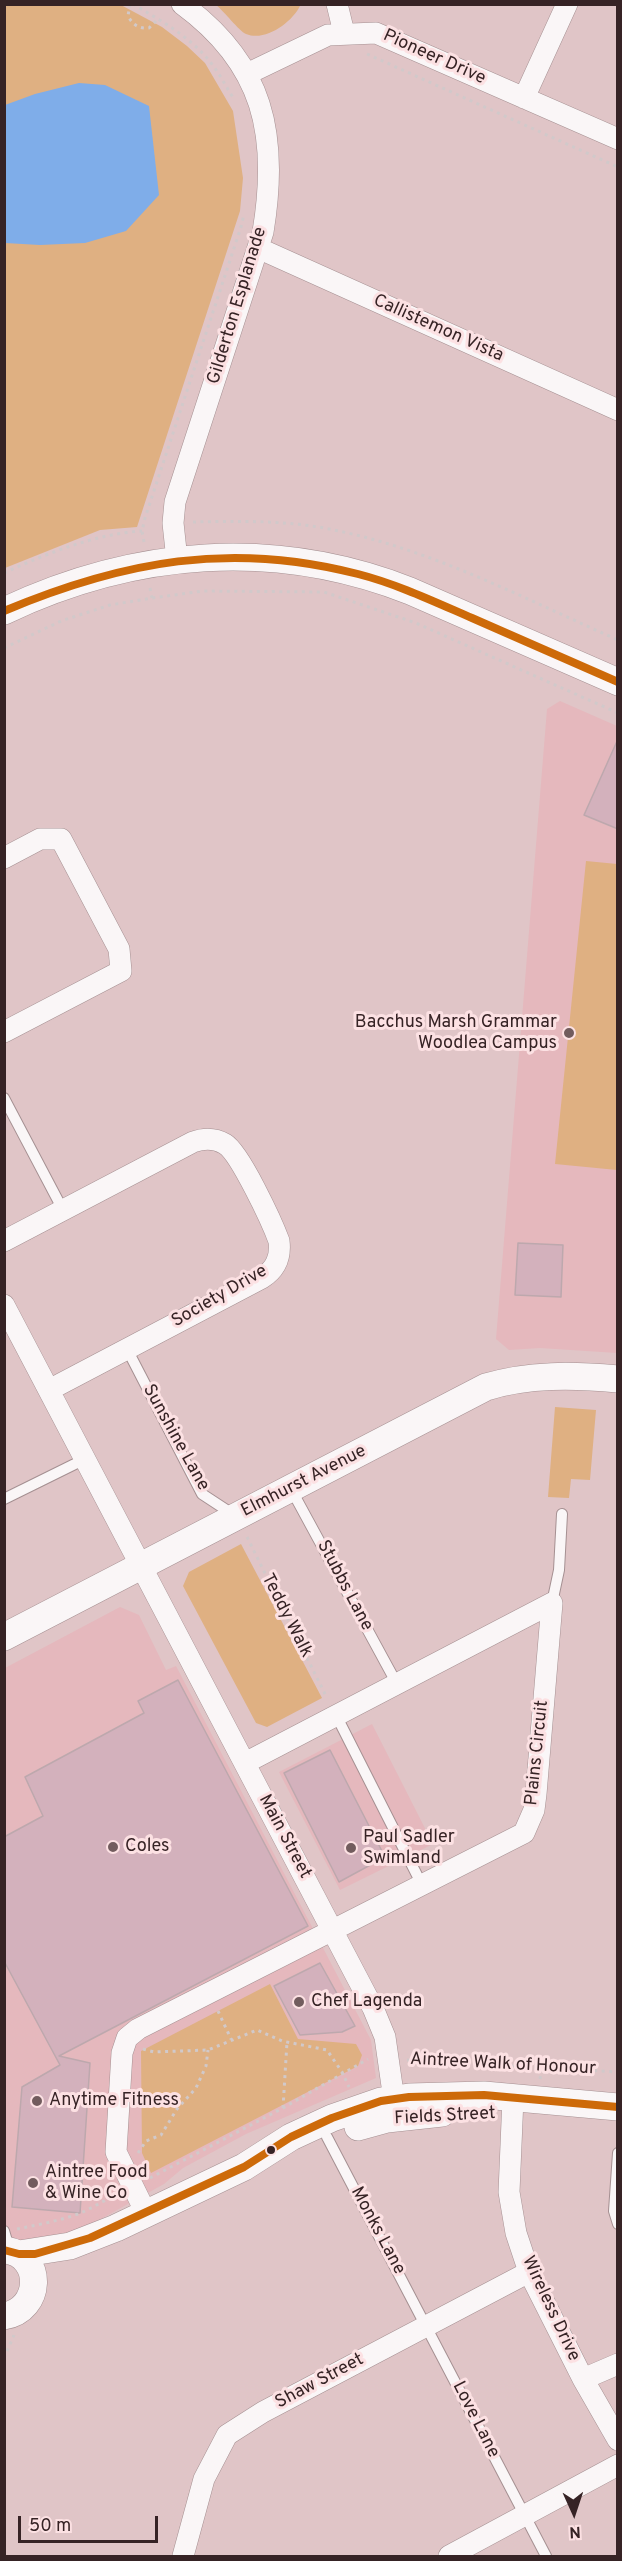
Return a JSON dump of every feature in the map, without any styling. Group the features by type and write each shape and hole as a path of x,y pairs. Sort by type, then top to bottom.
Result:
{"street":[{"name":"Gilderton Esplanade","path":"177,560 173,523 175,502 258,248 267,209 270,165 263,116 247,74 226,42 205,21 182,4"},
{"path":"337,4 344,33"},
{"path":"524,98 567,4"},
{"name":"Pioneer Drive","path":"247,74 328,35 376,33 618,140"},
{"name":"Callistemon Vista","path":"258,248 618,410"},
{"path":"4,611 77,581 147,564 240,557 274,558 314,563 376,578 447,606 618,682"},
{"path":"4,858 40,839 61,839 119,949 121,971 4,1032"},
{"name":"Society Drive","path":"4,1240 193,1142 209,1139 225,1144 236,1156 279,1241 279,1257 268,1274 49,1390"},
{"name":"Main Street","path":"6,1313 49,1390 373,2008 385,2037 396,2108"},
{"name":"Elmhurst Avenue","path":"4,1638 486,1387 534,1377 583,1376 618,1379"},
{"path":"245,1763 552,1603"},
{"name":"Plains Circuit","path":"141,2179 120,2163 116,2143 122,2053 127,2038 138,2029 524,1833 534,1810 536,1794 552,1603"},
{"name":"Fields Street","path":"512,2106 618,2117"},
{"name":"Fields Street","path":"244,2167 291,2137 356,2108 396,2108 442,2114 512,2106 618,2107"},
{"name":"Wireless Drive","path":"512,2106 509,2192 516,2233 529,2272 618,2440"},
{"name":"Fields Street","path":"34,2281 70,2246 244,2167 327,2137 396,2108"},
{"path":"141,2179 146,2213"},
{"path":"9,2243 31,2268 34,2281 32,2296 10,2318"},
{"name":"Fields Street","path":"9,2243 70,2246"},
{"name":"Shaw Street","path":"183,2556 204,2479 227,2435 262,2412 529,2272"},
{"path":"584,2379 618,2364"},
{"path":"449,2556 618,2465"}],"lane":[{"path":"4,1098 63,1210"},
{"name":"Sunshine Lane","path":"127,1349 202,1494 236,1517"},
{"path":"4,1499 85,1459"},
{"name":"Stubbs Lane","path":"291,1488 397,1684"},
{"name":"Plains Circuit","path":"552,1603 559,1570 562,1514"},
{"path":"336,1715 422,1885"},
{"name":"Monks Lane","path":"327,2137 427,2326"},
{"path":"618,2153 615,2211 618,2224"},
{"name":"Love Lane","path":"427,2326 546,2556"}],"path":[{"path":"158,19 149,28 138,27 128,16 131,4 158,19 195,45 212,64 236,102 257,96"},
{"path":"367,54 618,167"},
{"path":"152,598 142,531 145,518 241,227 244,211"},
{"path":"4,573 94,539 120,532 142,531"},
{"path":"4,648 61,621 110,605 203,591 324,592 416,623 618,713"},
{"name":"Teddy Walk","path":"236,1517 336,1715"},
{"path":"141,2048 154,2052 208,2050 257,2030 287,2042 327,2050 342,2072"},
{"path":"283,2108 287,2042"},
{"path":"139,2054 141,2048 146,2044"},
{"path":"135,2149 136,2155 146,2141 161,2135 177,2109 196,2088 206,2066 208,2050"},
{"name":"Aintree Walk of Honour","path":"9,2243 82,2212 141,2179 283,2108 370,2057 618,2072"}],"shaded area":[{"path":"297,4 300,6 285,24 270,33 254,36 243,32 216,5"},
{"path":"5,5 121,5 162,27 205,63 233,111 243,178 240,211 137,527 100,530 5,568"},
{"name":"Bacchus Marsh Grammar Woodlea Campus","path":"560,701 617,726 617,1353 540,1348 509,1350 496,1339 547,709"},
{"path":"586,861 617,864 617,1170 555,1164"},
{"path":"555,1407 596,1410 590,1480 571,1479 569,1498 548,1497"},
{"path":"241,1544 322,1698 267,1727 256,1723 183,1586 189,1572"},
{"path":"120,1607 139,1615 166,1670 176,1666 371,2040 376,2078 246,2134 183,2168 164,2184 81,2230 27,2241 5,2241 5,1668"},
{"path":"372,1724 433,1844 340,1890 279,1772"},
{"path":"270,1984 298,2039 356,2044 362,2055 358,2066 151,2173 142,2153 141,2051"}],"water":[{"path":"79,83 105,85 149,106 159,195 126,231 85,243 40,245 5,243 5,105 35,94"}],"building":[{"path":"618,739 618,829 584,815"},
{"path":"518,1243 563,1245 561,1297 515,1295"},
{"path":"178,1680 308,1926 59,2056 90,2063 80,2213 12,2207 22,2087 60,2065 4,1961 4,1837 43,1816 25,1777 144,1713 138,1701"},
{"path":"330,1750 385,1857 339,1882 284,1773"},
{"path":"320,1963 355,2026 342,2032 300,2035 274,1986"}],"transit line":[{"path":"4,611 92,579 178,561 222,558 266,559 311,564 358,574 401,588 618,682"},
{"path":"4,2250 19,2254 35,2254 90,2238 244,2167 291,2137 332,2118 381,2101 409,2097 484,2095 618,2107"}],"place":[{"name":"Bacchus Marsh Grammar Woodlea Campus","path":"569,1033"},
{"name":"Coles","path":"113,1847"},
{"name":"Paul Sadler Swimland","path":"351,1848"},
{"name":"Chef Lagenda","path":"299,2002"},
{"name":"Anytime Fitness","path":"37,2101"},
{"name":"Aintree Food & Wine Co","path":"33,2183"}]}
